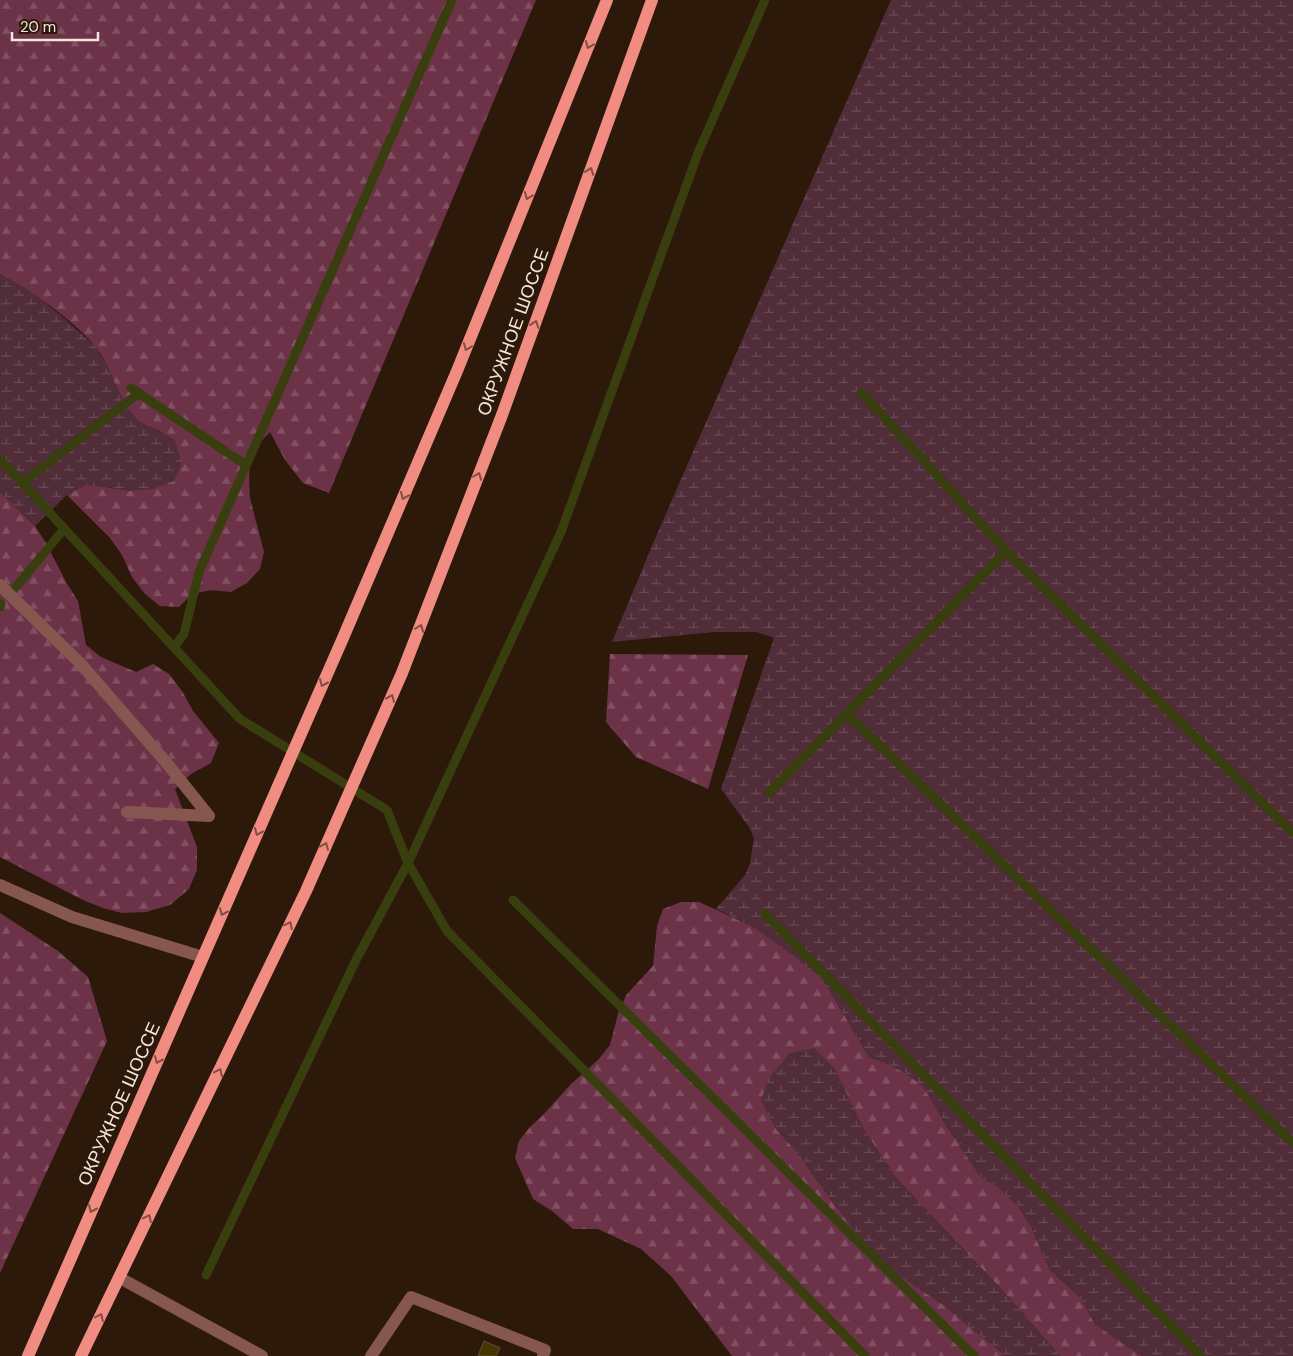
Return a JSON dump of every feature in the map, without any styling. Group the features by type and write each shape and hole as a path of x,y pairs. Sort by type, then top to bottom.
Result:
{"main road":[{"name":"ОКРУЖНОЕ ШОССЕ","path":"28,1356 343,638 457,370 607,0"},
{"name":"ОКРУЖНОЕ ШОССЕ","path":"120,1278 306,891 402,673 502,415 652,0"},
{"path":"81,1356 120,1278"}],"lane":[{"path":"0,585 80,663 166,761 209,816 127,812"},
{"path":"0,885 72,917 203,957"},
{"path":"120,1278 262,1356"},
{"path":"371,1356 411,1297 545,1350 543,1356"}],"green space":[{"path":"0,0 536,0 329,493 303,483 285,460 270,432 256,446 250,462 250,498 264,552 260,569 247,583 231,592 211,590 192,594 179,607 160,606 144,593 132,577 122,555 110,538 67,495 87,484 131,491 175,441 158,430 138,421 131,413 106,364 85,335 50,306 0,274"},
{"path":"891,0 1293,0 1293,1356 1142,1356 1095,1324 1081,1298 1050,1270 1031,1227 1018,1206 998,1187 980,1176 923,1086 904,1072 869,1057 823,979 754,927 716,909 745,875 750,863 754,838 749,827 721,789 774,638 757,632 714,632 612,642 654,541"},
{"path":"0,274 29,290 95,346 108,367 125,406 140,422 175,441 182,462 174,481 153,489 131,491 87,484 67,495 35,526 0,492"},
{"path":"0,492 35,526 46,543 78,601 86,645 101,657 136,672 153,664 169,674 182,691 193,711 219,743 211,763 191,774 175,789 197,847 197,870 189,889 170,905 146,912 122,913 103,908 83,900 0,857"},
{"path":"610,654 748,655 708,789 636,757 606,722"},
{"path":"681,902 699,902 754,927 823,979 869,1057 904,1072 923,1086 980,1176 998,1187 1018,1206 1031,1227 1050,1270 1081,1298 1095,1324 1142,1356 1060,1356 1003,1291 897,1179 864,1130 834,1068 776,1129 797,1152 869,1248 892,1270 942,1304 1006,1356 732,1356 671,1276 641,1249 598,1229 573,1229 552,1211 533,1199 515,1158 519,1141 530,1127 571,1084 598,1060 610,1045 619,1010 627,994 653,966 657,926 663,909"},
{"path":"0,913 58,951 88,977 107,1041 0,1273"},
{"path":"814,1048 834,1068 864,1130 897,1179 1003,1291 1060,1356 1006,1356 942,1304 892,1270 851,1227 797,1152 776,1129 761,1101 768,1079 790,1053"}],"building":[{"path":"484,1341 500,1348 496,1356 478,1356"}],"waterway":[{"path":"174,647 184,634 199,572 452,0"},
{"path":"206,1275 356,960 408,863 561,532 698,153 765,0"},
{"path":"131,388 246,465"},
{"path":"861,392 1006,551"},
{"path":"22,483 139,393"},
{"path":"0,459 240,719 387,810 408,863 447,931 865,1356"},
{"path":"16,587 64,529"},
{"path":"769,793 1006,551 1293,833"},
{"path":"847,714 1293,1143"},
{"path":"513,900 974,1356"},
{"path":"765,914 1201,1356"}]}
